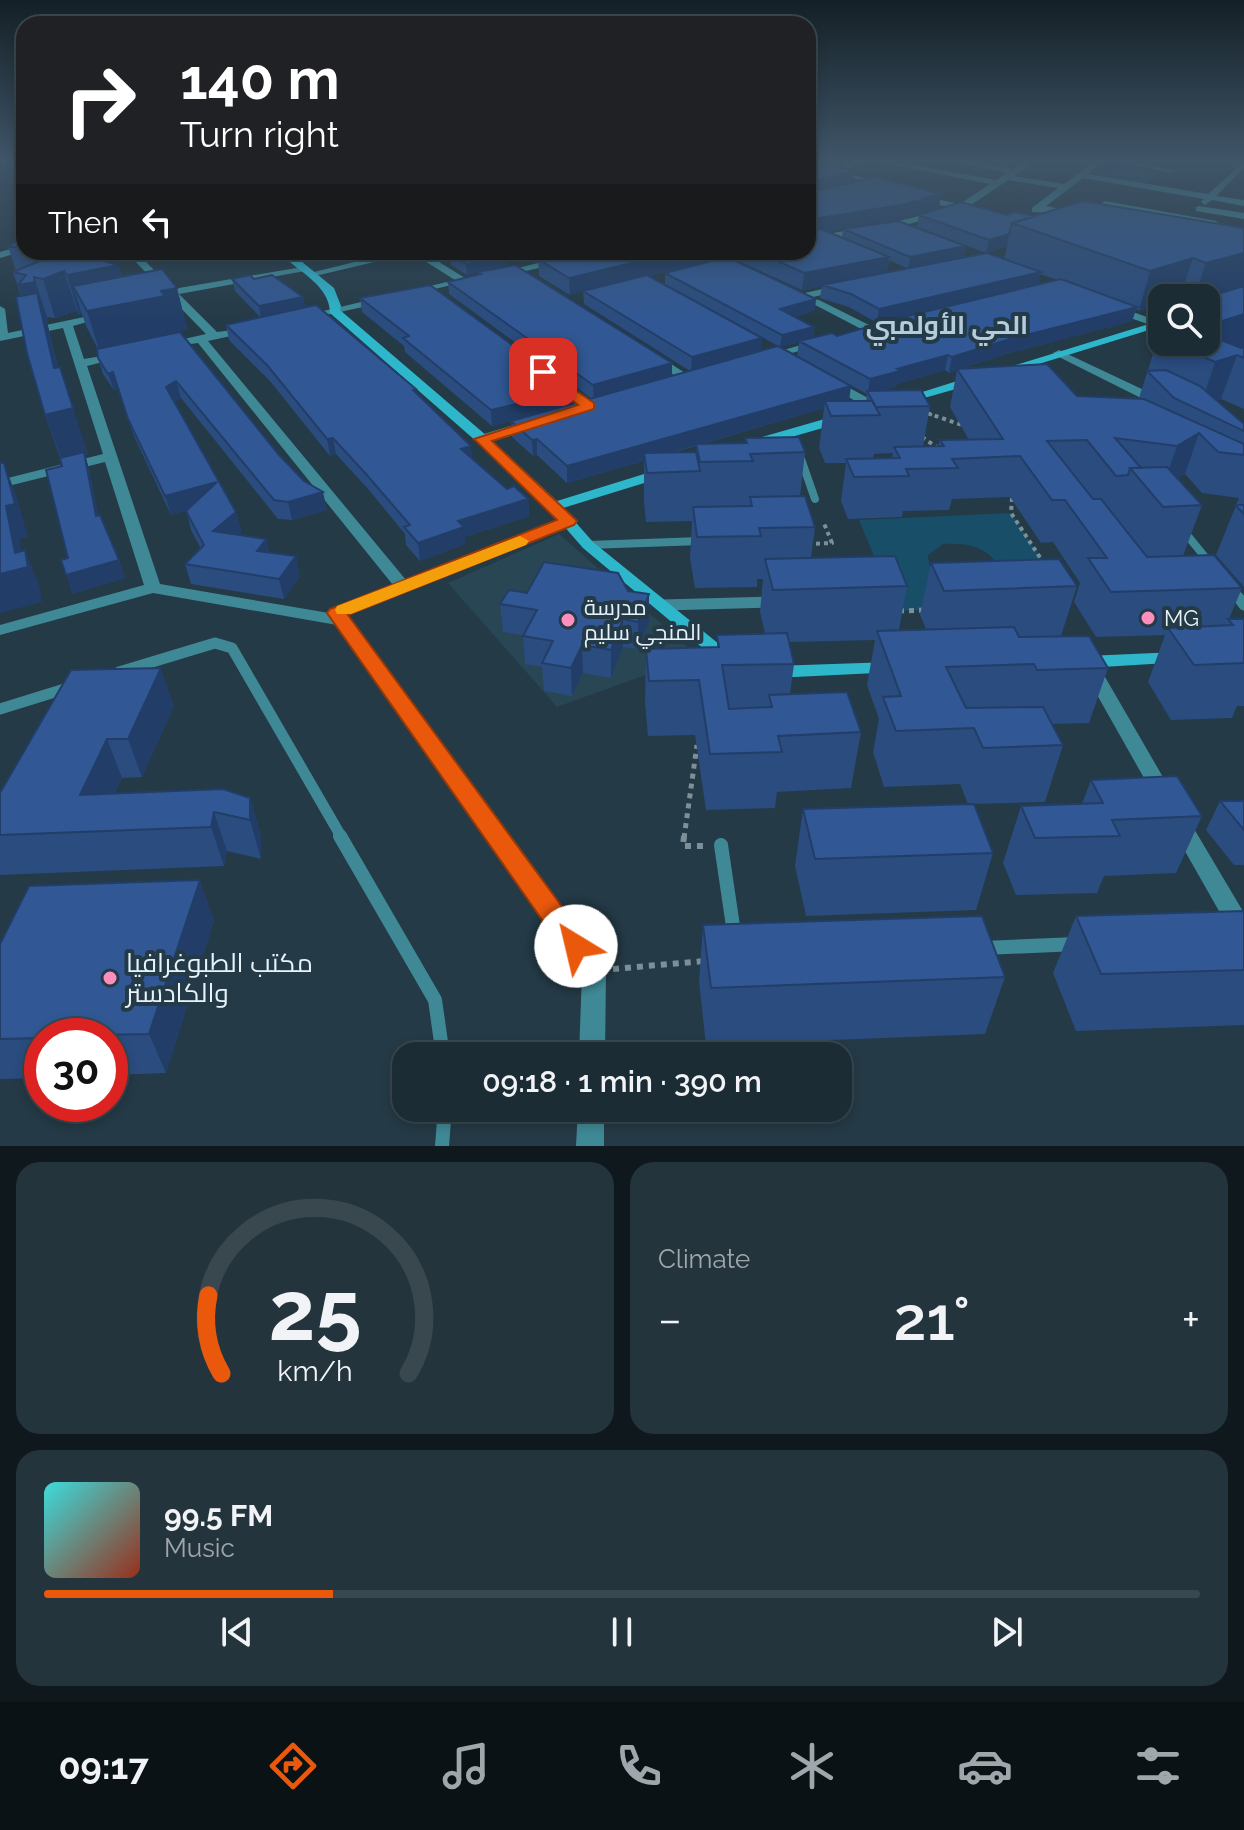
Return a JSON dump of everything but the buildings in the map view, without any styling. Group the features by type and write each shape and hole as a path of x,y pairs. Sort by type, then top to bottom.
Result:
{"street":[{"path":"816,238 897,226 941,213"},
{"path":"1178,213 1228,226"},
{"path":"1191,216 1244,216"},
{"path":"897,226 912,231"},
{"path":"820,237 849,250"},
{"path":"139,260 176,296 404,588"},
{"path":"294,260 330,290 336,306 334,311"},
{"path":"165,303 176,296 373,260"},
{"path":"430,260 463,281"},
{"path":"435,263 447,260"},
{"path":"540,260 546,263"},
{"path":"491,275 564,260"},
{"path":"718,260 753,274"},
{"path":"722,263 731,260"},
{"path":"369,261 382,270"},
{"path":"517,270 529,278"},
{"path":"402,295 477,278"},
{"path":"803,296 847,287"},
{"path":"430,289 442,298"},
{"path":"790,291 871,330"},
{"path":"289,321 389,298"},
{"path":"1103,304 1148,320"},
{"path":"0,309 2,338 109,315"},
{"path":"334,311 482,439 554,506 588,545 736,666 755,671 908,668"},
{"path":"67,324 153,588"},
{"path":"155,348 259,327"},
{"path":"856,334 886,327"},
{"path":"747,447 877,408 1018,372 1059,353 1148,327"},
{"path":"754,360 826,342"},
{"path":"768,346 795,361"},
{"path":"79,364 140,351"},
{"path":"647,353 687,378"},
{"path":"1059,353 1167,406"},
{"path":"540,370 589,406"},
{"path":"673,382 700,374"},
{"path":"822,377 877,408"},
{"path":"573,411 603,402"},
{"path":"482,439 543,420"},
{"path":"0,484 112,456"},
{"path":"554,506 672,469"},
{"path":"568,521 337,613 594,971 592,1042"},
{"path":"0,630 153,588 343,621"},
{"path":"1197,658 1080,662 1239,937"},
{"path":"590,1146 591,1122"}],"lane":[{"path":"791,433 815,499"},
{"path":"1176,522 1212,566"},
{"path":"588,545 712,541"},
{"path":"1221,577 1244,605"},
{"path":"663,605 789,602"},
{"path":"100,678 215,643 232,648 435,1000 441,1042"},
{"path":"0,709 86,682"},
{"path":"721,845 736,943"},
{"path":"975,948 1086,944"},
{"path":"442,1146 444,1122"}],"path":[{"path":"896,403 975,429"},
{"path":"920,436 941,450"},
{"path":"1014,494 1011,513 1049,572"},
{"path":"803,544 832,543 823,521"},
{"path":"897,611 930,610"},
{"path":"697,745 683,846 721,845"},
{"path":"594,971 709,960"}],"shaded area":[{"path":"1011,513 1043,561 1057,606 897,611 859,520","holes":["943,544 979,549 996,562 935,571 929,565 928,555"]},
{"name":"مدرسة المنجي سليم","path":"559,534 698,656 557,707 448,583"}],"slow traffic":[{"path":"344,610 520,541"}],"place":[{"name":"MG","path":"1148,618"},
{"name":"مدرسة المنجي سليم","path":"568,620"},
{"name":"مكتب الطبوغرافيا والكادستر","path":"110,978"}],"district":[{"name":"الحي الأولمبي","path":"947,325"}],"route":[{"path":"543,372 589,406 482,439 568,521 337,613 576,946"}]}
